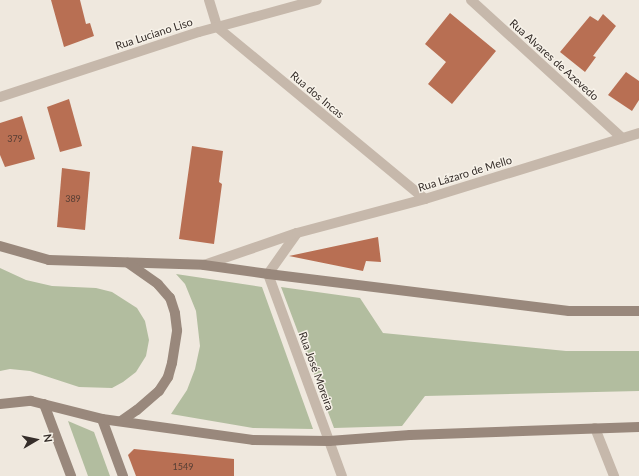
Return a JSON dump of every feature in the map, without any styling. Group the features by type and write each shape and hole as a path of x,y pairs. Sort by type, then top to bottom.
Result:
{"main road":[{"path":"0,246 48,260 204,265 569,311 639,311"},
{"path":"121,421 137,410 159,391 168,377 172,363 177,330 175,313 170,298 158,284 128,263"},
{"path":"0,404 31,401 102,419 253,440 329,441 410,435 639,427"},
{"path":"44,404 71,476"},
{"path":"102,419 123,476"}],"street":[{"path":"209,0 217,27"},
{"name":"Rua Luciano Liso","path":"0,97 217,27 317,0"},
{"name":"Rua Alvares de Azevedo","path":"470,0 622,138"},
{"name":"Rua dos Incas","path":"217,27 424,199"},
{"name":"Rua Lázaro de Mello","path":"204,265 297,233 424,199 639,133"},
{"path":"268,274 297,233"},
{"name":"Rua José Moreira","path":"268,274 342,476"},
{"path":"595,428 614,476"}],"green space":[{"path":"0,268 26,280 52,286 96,288 112,292 137,308 145,321 149,340 146,356 136,372 112,388 79,387 30,371 10,369 0,371"},
{"path":"176,274 262,287 313,429 253,428 171,414 187,390 195,369 200,346 196,311 185,284"},
{"path":"281,287 360,298 383,333 566,351 639,351 639,391 425,396 402,426 334,428"},
{"path":"68,421 94,432 110,476 88,476"}],"building":[{"path":"51,0 80,0 86,24 90,23 94,36 64,47"},
{"path":"450,13 496,51 452,104 428,84 446,62 425,44"},
{"path":"603,14 616,26 593,56 596,57 585,72 560,52 590,16 598,21"},
{"path":"626,72 639,81 639,100 632,111 608,95"},
{"path":"69,99 82,146 60,152 47,107"},
{"path":"22,116 35,159 5,167 0,155 0,123"},
{"path":"192,146 223,151 219,182 222,184 214,244 179,239"},
{"path":"62,168 90,172 85,230 57,227"},
{"path":"378,237 381,262 366,261 363,271 289,256"},
{"path":"134,449 234,459 234,476 136,476 128,455"}]}
